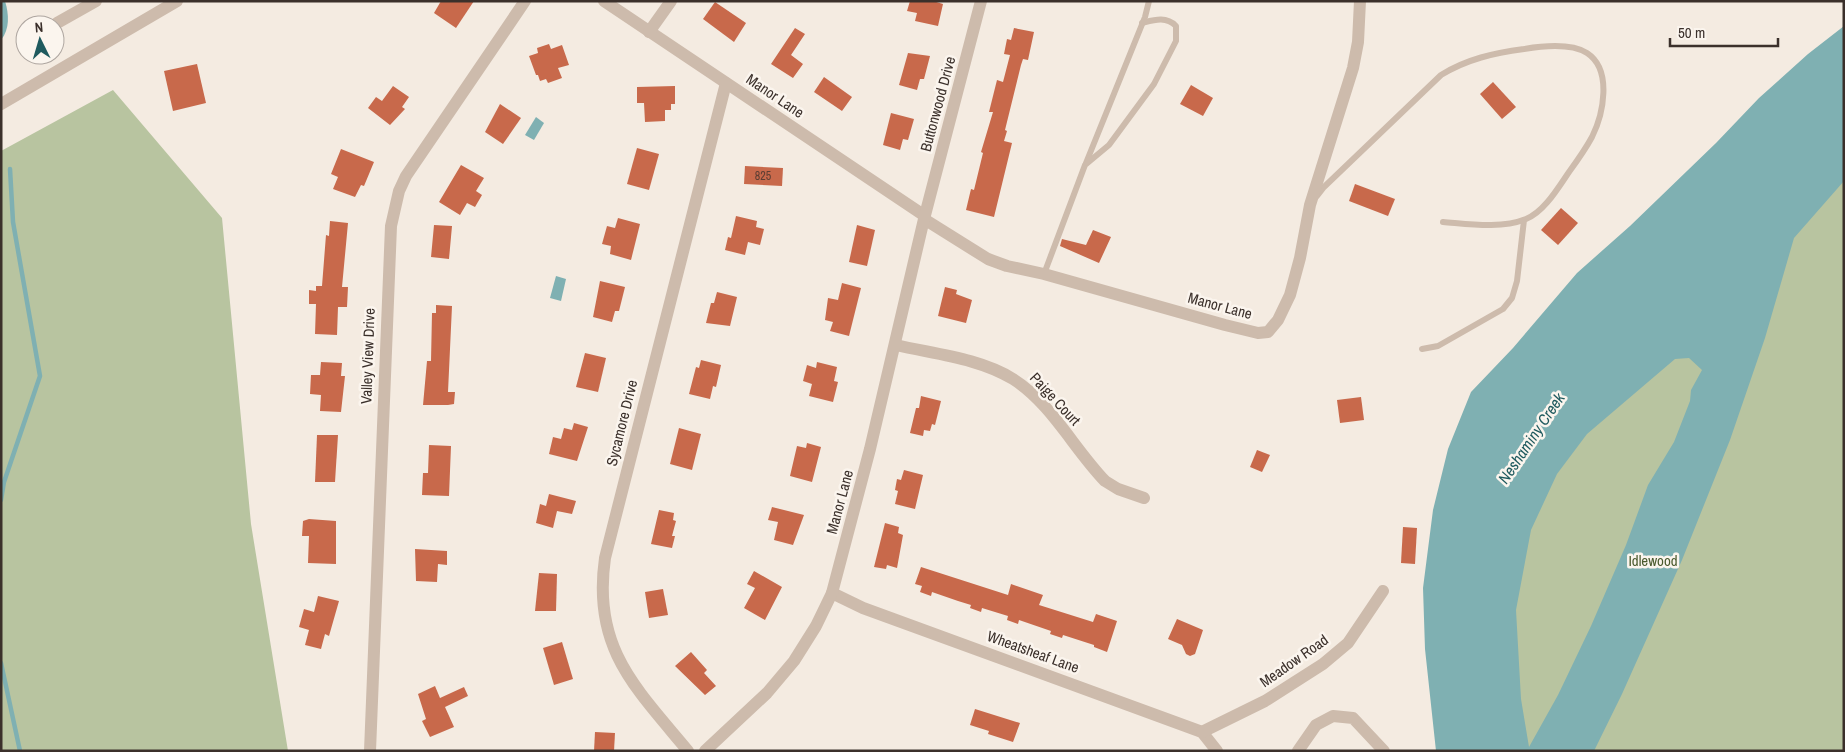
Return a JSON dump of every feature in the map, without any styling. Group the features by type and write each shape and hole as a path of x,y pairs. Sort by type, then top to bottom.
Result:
{"street":[{"path":"65,18 96,1"},
{"path":"1,104 177,1"},
{"name":"Valley View Drive","path":"370,751 390,226 399,191 406,176 525,1"},
{"name":"Manor Lane","path":"604,1 988,259 1007,266 1044,274 1258,333 1268,332 1278,320 1290,295 1300,258 1310,205 1353,68 1358,42 1360,1"},
{"path":"649,32 671,1"},
{"name":"Buttonwood Drive","path":"925,218 981,1"},
{"name":"Sycamore Drive","path":"688,751 624,671 606,629 601,584 605,558 726,83"},
{"name":"Manor Lane","path":"705,751 767,693 794,661 816,626 832,593 896,344 925,218"},
{"name":"Paige Court","path":"896,344 981,365 1011,378 1035,398 1105,481 1118,489 1144,498"},
{"name":"Meadow Road","path":"1202,732 1265,701 1323,664 1348,643 1383,591"},
{"name":"Wheatsheaf Lane","path":"832,593 863,608 1202,732"},
{"path":"1298,751 1316,725 1333,716 1353,718 1384,751"},
{"path":"1202,732 1217,751"}],"lane":[{"path":"1044,274 1149,1"},
{"path":"1086,165 1109,145 1126,125 1158,78 1176,41 1176,26 1172,22 1158,19 1142,23"},
{"path":"1310,205 1324,187 1442,76 1454,68 1473,59 1500,52 1530,48 1575,49 1586,52 1594,59 1601,71 1603,87 1600,117 1592,136 1562,181 1540,209 1524,220 1491,225 1443,222"},
{"path":"1422,349 1438,346 1482,322 1503,309 1512,298 1517,281 1524,220"}],"green space":[{"path":"113,90 222,218 251,524 288,751 1,751 1,151"},
{"name":"Idlewood","path":"1844,104 1844,751 1461,751 1512,385"}],"water":[{"path":"1,1 5,1 8,21 6,31 1,40"},
{"name":"Neshaminy Creek","path":"1844,26 1844,181 1794,238 1765,338 1730,440 1682,560 1622,694 1594,751 1436,751 1425,649 1423,588 1433,510 1448,449 1471,392 1513,348 1577,273 1630,226 1716,143 1759,98 1808,54","holes":["1689,358 1702,370 1691,390 1690,401 1674,442 1648,485 1626,545 1591,626 1558,695 1529,747 1521,699 1516,610 1531,530 1557,474 1587,434 1675,359"]},
{"path":"536,117 544,123 534,140 525,135"},
{"path":"556,276 566,279 561,301 550,298"}],"building":[{"path":"441,1 474,1 456,28 434,13"},
{"path":"910,1 933,1 943,4 938,26 915,21 917,13 907,11"},
{"path":"715,2 746,23 734,42 703,19"},
{"path":"795,28 805,34 791,55 803,64 793,78 771,64"},
{"path":"1014,28 1034,32 1028,60 1023,59 1021,65 1005,130 1007,131 1004,141 1012,143 994,217 966,210 971,189 974,190 983,153 981,152 993,112 989,112 997,80 1003,82 1010,55 1004,54 1007,39 1011,40"},
{"path":"549,44 551,49 562,45 569,65 558,68 562,78 548,83 546,79 540,81 529,56 538,53 537,48"},
{"path":"908,53 930,56 924,79 920,79 917,90 899,85"},
{"path":"197,64 206,103 173,111 164,71"},
{"path":"824,77 852,97 842,111 814,92"},
{"path":"1493,82 1516,107 1502,119 1480,94"},
{"path":"1191,85 1213,98 1203,116 1180,104"},
{"path":"393,86 409,97 402,107 405,109 390,125 368,108 376,97 382,101"},
{"path":"675,86 675,104 671,104 671,110 665,110 665,121 645,122 644,103 637,103 637,87"},
{"path":"500,104 521,118 503,144 485,132"},
{"path":"891,113 914,119 908,140 903,139 900,150 883,145"},
{"path":"637,148 659,154 649,190 627,184"},
{"path":"341,149 374,162 364,186 361,185 355,197 333,189 338,177 331,174"},
{"path":"461,165 484,178 476,191 482,195 475,207 467,203 460,215 439,202"},
{"path":"745,166 783,168 782,186 744,184"},
{"path":"1355,184 1395,199 1388,216 1349,201"},
{"path":"1561,208 1578,223 1558,245 1541,230"},
{"path":"736,216 757,221 756,227 764,229 760,245 748,242 745,255 725,250 728,237 731,238"},
{"path":"618,218 640,224 631,260 610,254 611,246 602,244 607,226 615,228"},
{"path":"330,221 348,223 342,287 348,287 347,307 338,307 337,335 315,334 316,304 309,304 309,290 316,291 316,286 322,286 326,235 329,236"},
{"path":"434,225 452,226 449,259 431,257"},
{"path":"857,225 875,230 867,266 849,262"},
{"path":"1093,230 1111,237 1099,263 1060,246 1062,239 1086,245"},
{"path":"600,281 625,287 619,311 615,311 612,322 593,317"},
{"path":"842,283 861,288 849,336 830,331 833,322 825,320 828,298 838,300"},
{"path":"945,287 957,290 956,294 972,300 966,323 938,316"},
{"path":"717,292 737,297 730,326 706,323 711,303 714,303"},
{"path":"436,305 452,306 448,392 455,392 454,404 423,405 427,361 431,361 432,313 436,313"},
{"path":"585,353 606,358 598,392 576,387"},
{"path":"701,360 721,365 716,387 713,386 710,399 689,394 696,367 699,368"},
{"path":"321,362 342,363 341,376 345,376 341,412 320,411 321,395 310,394 311,375 320,375"},
{"path":"817,362 837,367 834,381 838,382 833,402 809,396 812,384 803,381 807,365 816,368"},
{"path":"921,396 941,401 935,425 932,424 930,431 924,430 923,436 910,433 916,408 919,408"},
{"path":"1361,397 1364,420 1340,423 1337,400"},
{"path":"574,423 588,427 577,461 549,454 553,437 561,439 564,428 572,430"},
{"path":"679,428 701,434 692,470 670,464"},
{"path":"317,435 338,435 335,482 315,482"},
{"path":"807,443 821,447 812,482 790,476 797,446 806,448"},
{"path":"429,445 451,446 449,496 422,495 423,473 428,473"},
{"path":"1257,450 1270,455 1262,472 1250,467"},
{"path":"904,470 923,475 915,509 895,504 898,491 895,490 897,479 901,480"},
{"path":"549,494 576,501 572,514 557,511 553,528 536,523 540,504 546,506"},
{"path":"772,507 804,515 793,545 774,540 778,522 768,520"},
{"path":"659,510 674,513 673,520 676,521 672,536 675,536 672,548 651,544"},
{"path":"309,519 336,521 336,564 308,563 309,536 302,536 303,521"},
{"path":"885,523 899,527 898,533 903,535 897,568 887,565 886,569 874,567"},
{"path":"1403,527 1417,528 1415,564 1401,563"},
{"path":"415,549 447,551 447,565 438,564 437,582 416,581"},
{"path":"921,567 1008,595 1011,584 1043,595 1039,605 1093,622 1096,614 1117,621 1107,652 1094,647 1094,645 1063,635 1062,638 1050,634 1051,631 1019,620 1018,624 1007,620 1008,616 982,608 981,612 970,608 971,605 932,592 931,596 920,592 922,586 915,584"},
{"path":"754,571 782,587 765,620 744,608 755,588 747,584"},
{"path":"539,573 557,574 556,611 535,611"},
{"path":"663,589 668,615 649,618 645,592"},
{"path":"318,596 339,601 329,636 325,634 321,649 305,645 309,630 299,627 304,609 314,612"},
{"path":"1177,619 1203,630 1195,654 1190,656 1186,654 1182,645 1168,639"},
{"path":"562,642 573,679 554,685 543,648"},
{"path":"691,652 707,670 704,673 716,686 705,695 675,666"},
{"path":"435,686 440,698 464,687 468,696 445,707 454,727 430,737 422,721 426,719 418,694"},
{"path":"975,709 1020,723 1013,742 988,734 989,731 970,725"},
{"path":"595,732 615,733 614,751 594,751"}],"waterway":[{"path":"1,500 4,482 40,376 13,222 10,169"},
{"path":"1,663 20,751"}]}
